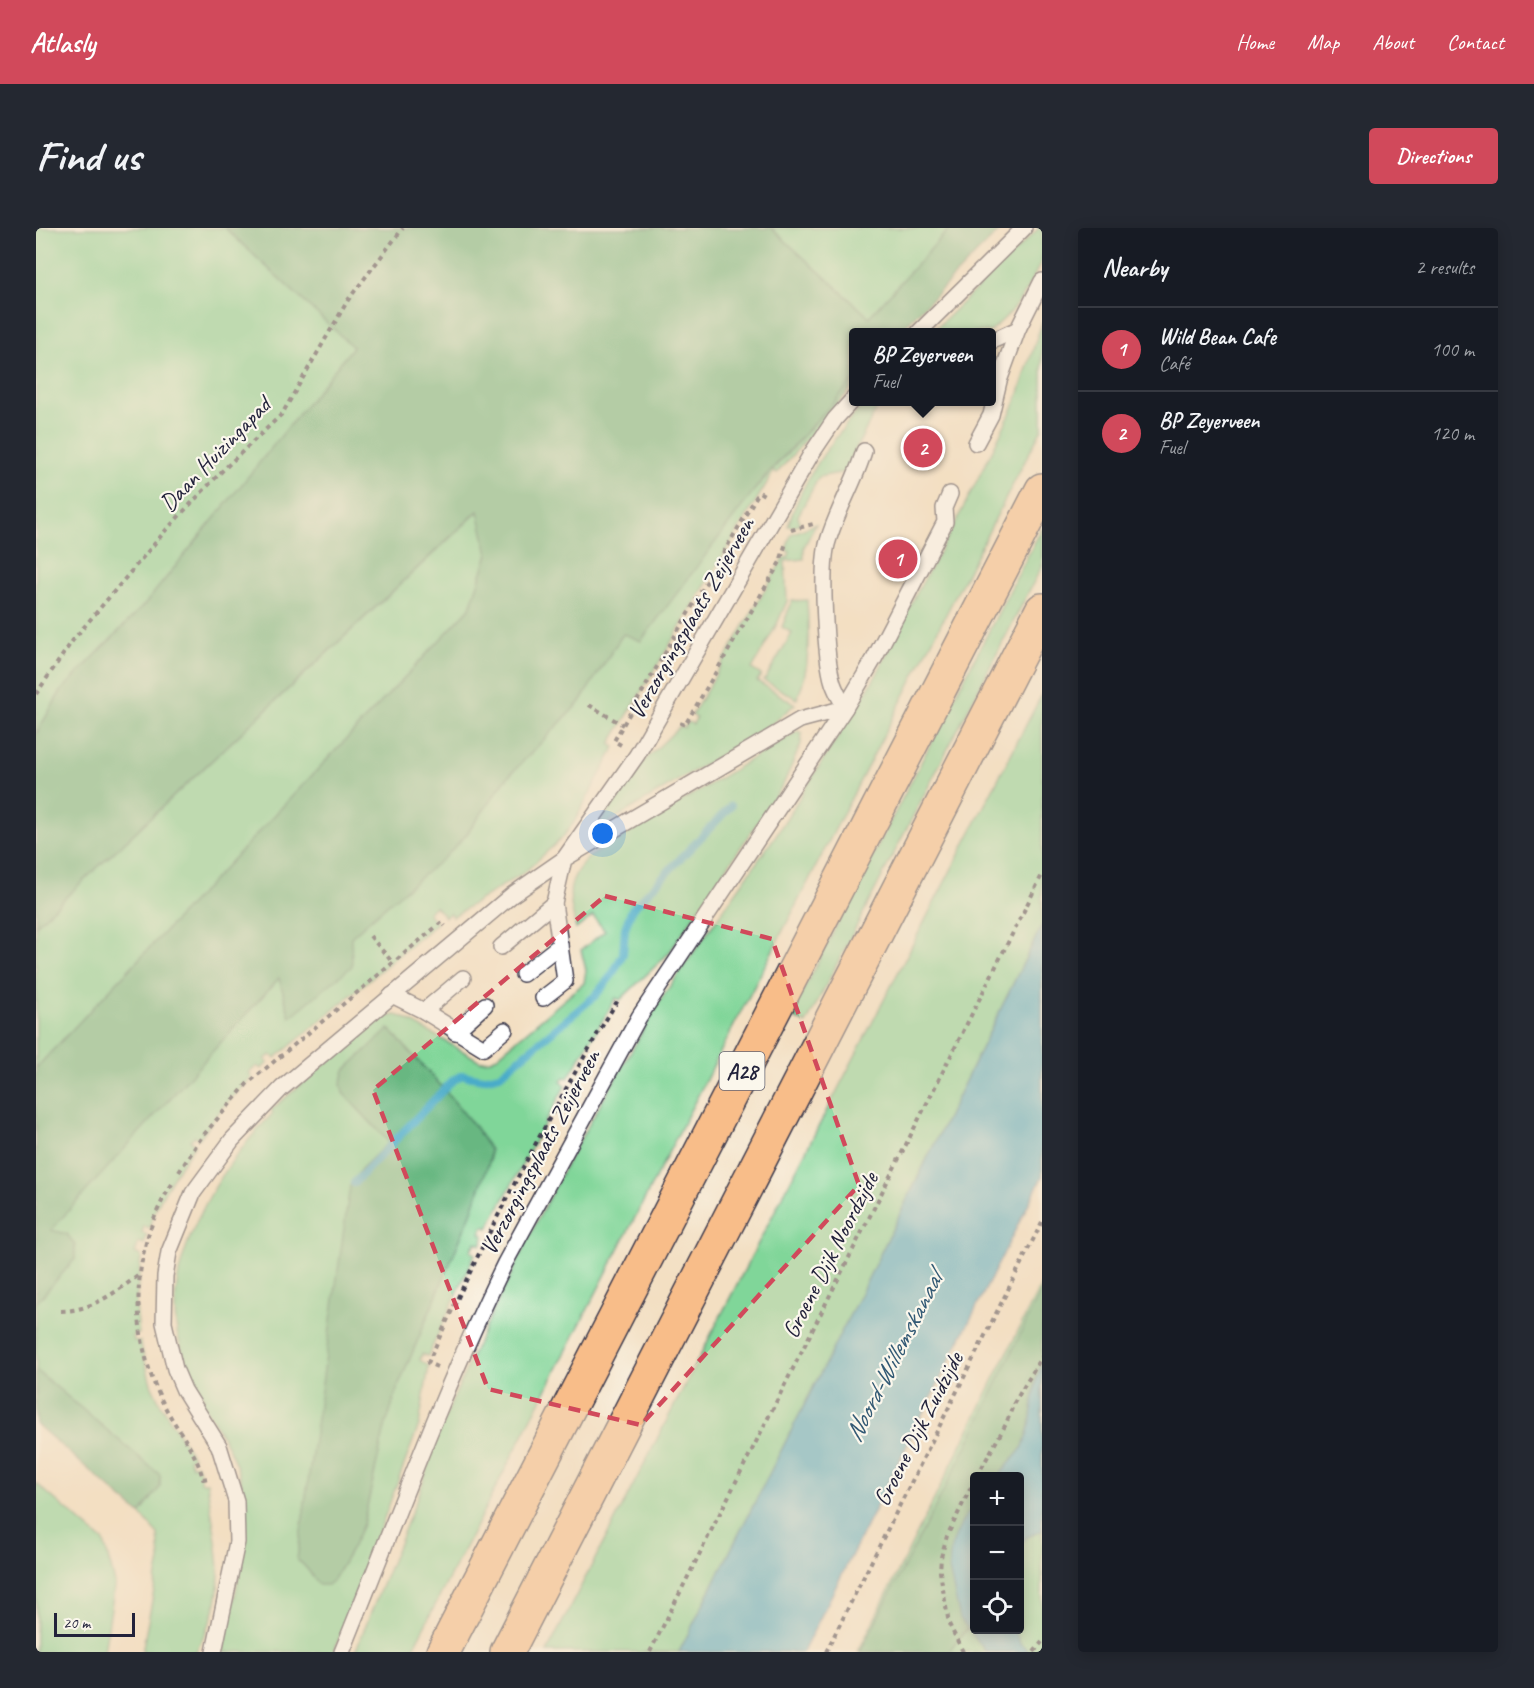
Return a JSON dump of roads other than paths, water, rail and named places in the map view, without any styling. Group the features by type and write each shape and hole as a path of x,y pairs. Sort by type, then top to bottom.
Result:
{"highway":[{"name":"A28","path":"443,1652 1042,490"},
{"name":"A28","path":"507,1652 1042,610"}],"lane":[{"path":"924,328 1024,228"},
{"path":"996,392 1018,329 1042,281"},
{"path":"996,339 1018,329"},
{"name":"Verzorgingsplaats Zeijerveen","path":"564,859 637,755 783,504 835,419 849,404"},
{"path":"976,442 992,406"},
{"path":"845,708 833,682 825,620 824,567 827,542 858,472 864,451"},
{"name":"Verzorgingsplaats Zeijerveen","path":"342,1652 424,1445 506,1263 639,1017 845,708 879,650 945,522 944,508 950,494"},
{"name":"Verzorgingsplaats Zeijerveen","path":"214,1652 237,1542 236,1501 219,1446 184,1390 175,1369 164,1323 169,1251 193,1193 232,1140 282,1088 512,895 564,859 800,720 845,708"},
{"path":"543,998 565,981 554,903 564,859"},
{"path":"501,947 554,903"},
{"path":"523,974 560,945"},
{"path":"424,1011 463,978"},
{"path":"392,995 424,1011 484,1048 505,1030"},
{"path":"455,1032 485,1005"}],"water":[{"name":"Noord-Willemskanaal","path":"1042,925 1042,1177 803,1652 679,1652 861,1293"},
{"path":"1042,1362 1042,1531 1024,1540 1024,1472 1002,1472 1023,1447 1030,1424 1036,1381"},
{"path":"970,1511 970,1631 960,1618 949,1569 951,1547 963,1520"},
{"path":"972,1634 1016,1634 1020,1643 1030,1652 986,1652"}],"waterway":[{"path":"354,1183 452,1081 462,1075 483,1079 500,1075 595,996 612,975 623,954 625,928 632,909 731,806"}],"place":[{"name":"BP Zeyerveen","path":"923,448"},
{"name":"Wild Bean Cafe","path":"898,559"}]}
